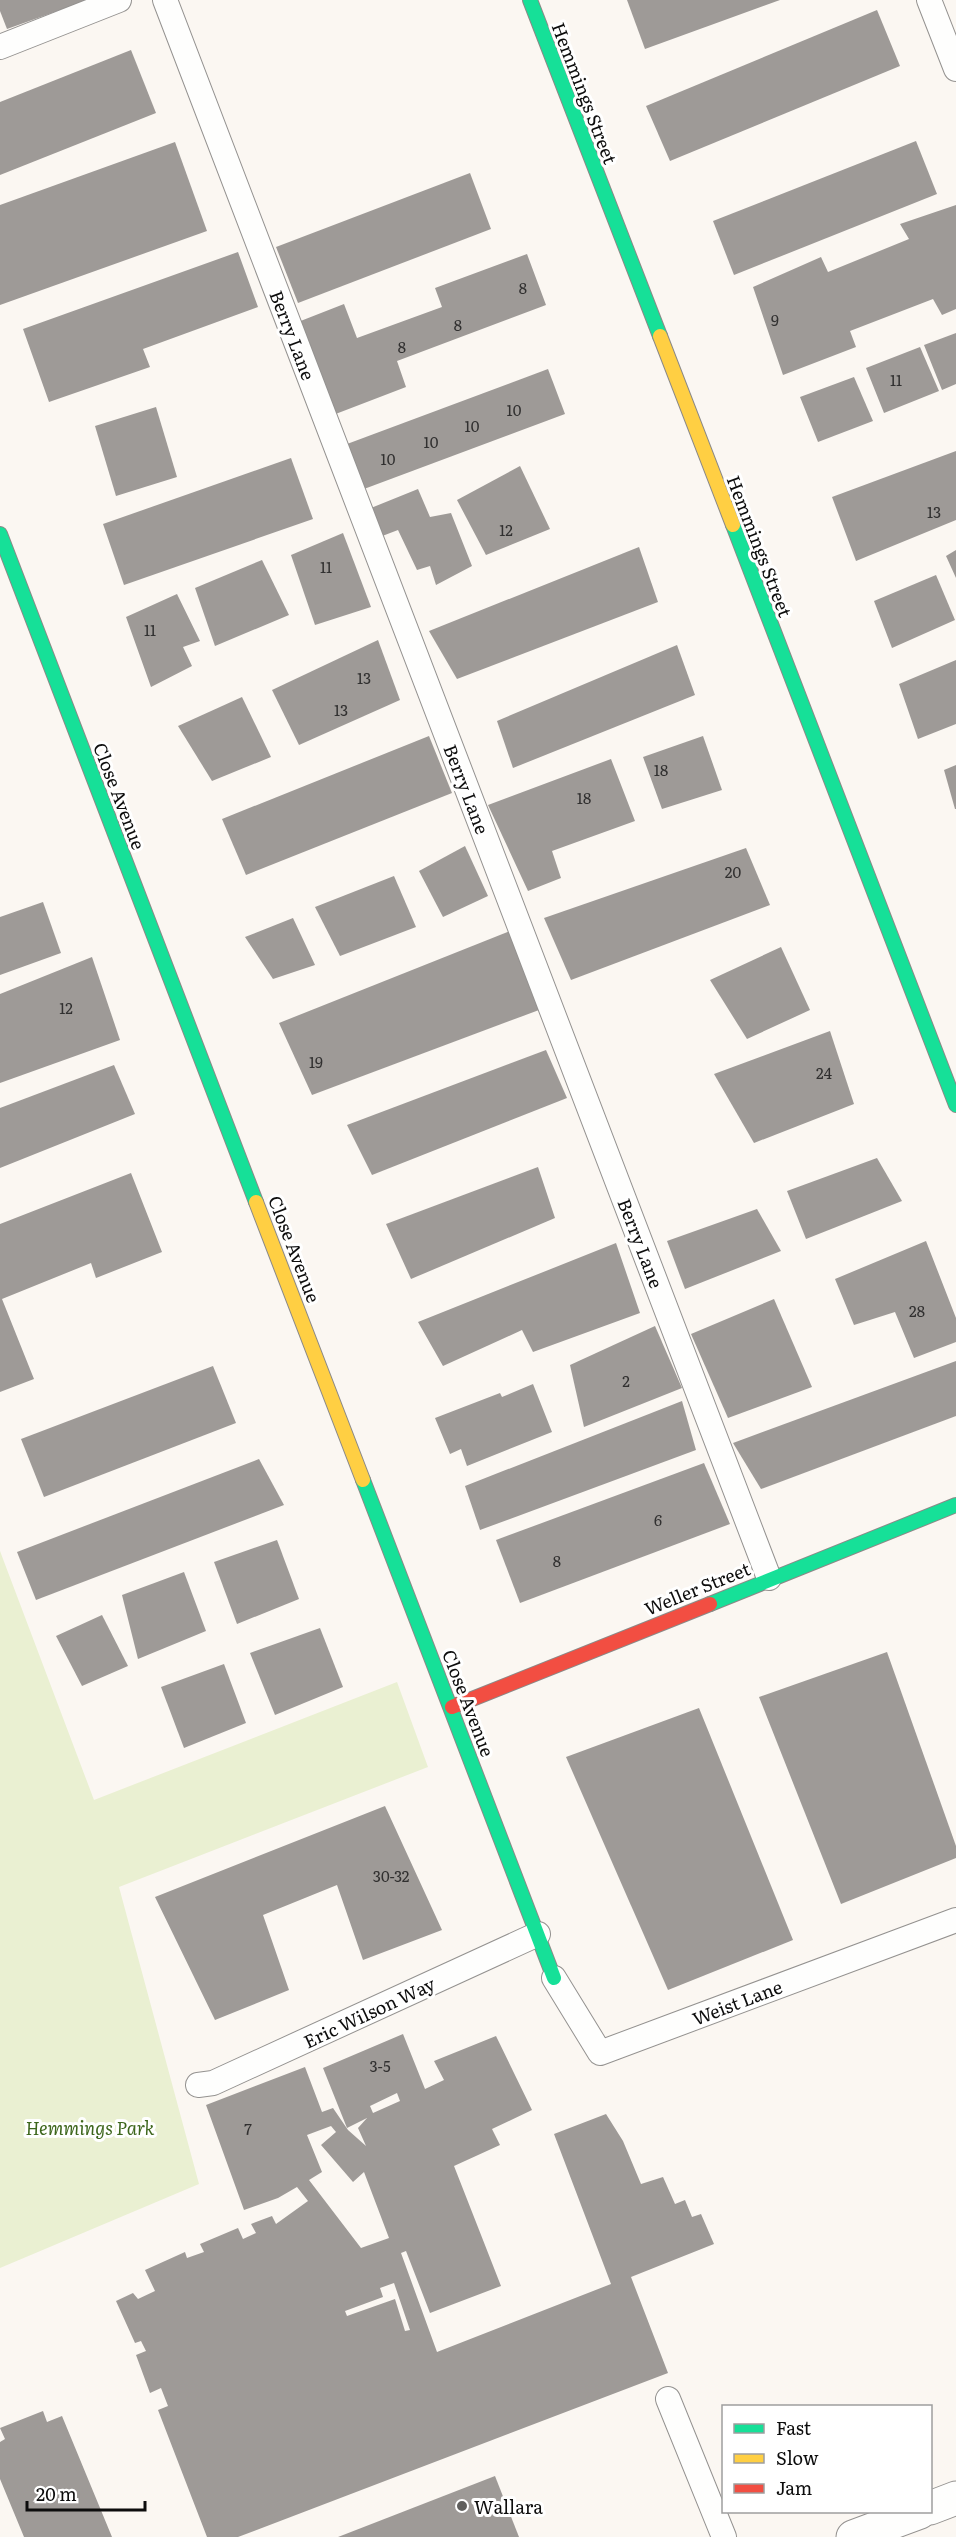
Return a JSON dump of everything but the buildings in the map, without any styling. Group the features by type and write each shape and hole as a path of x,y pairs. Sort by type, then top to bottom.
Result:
{"street":[{"name":"Hemmings Street","path":"530,0 956,1105"},
{"name":"Close Avenue","path":"0,534 452,1707 554,1978"},
{"name":"Weller Street","path":"452,1707 769,1578 956,1505"},
{"path":"932,2507 956,2498"},
{"path":"853,2537 915,2513"}],"lane":[{"path":"0,47 119,0"},
{"name":"Berry Lane","path":"165,0 769,1578"},
{"path":"929,0 956,69"},
{"name":"Weist Lane","path":"554,1978 600,2053 956,1920"},
{"name":"Eric Wilson Way","path":"198,2085 213,2083 538,1934"},
{"path":"668,2399 724,2537"}],"green space":[{"name":"Hemmings Park","path":"0,1551 94,1800 397,1682 428,1767 119,1887 199,2184 0,2268"}],"traffic: fast":[{"path":"530,0 660,336"},
{"path":"733,525 956,1105"},
{"path":"0,534 256,1202"},
{"path":"363,1480 554,1978"},
{"path":"710,1604 956,1505"}],"traffic: slow":[{"path":"660,336 733,525"},
{"path":"256,1202 363,1480"}],"traffic: jam":[{"path":"452,1707 710,1604"}],"place":[{"name":"Wallara","path":"462,2506"}]}
